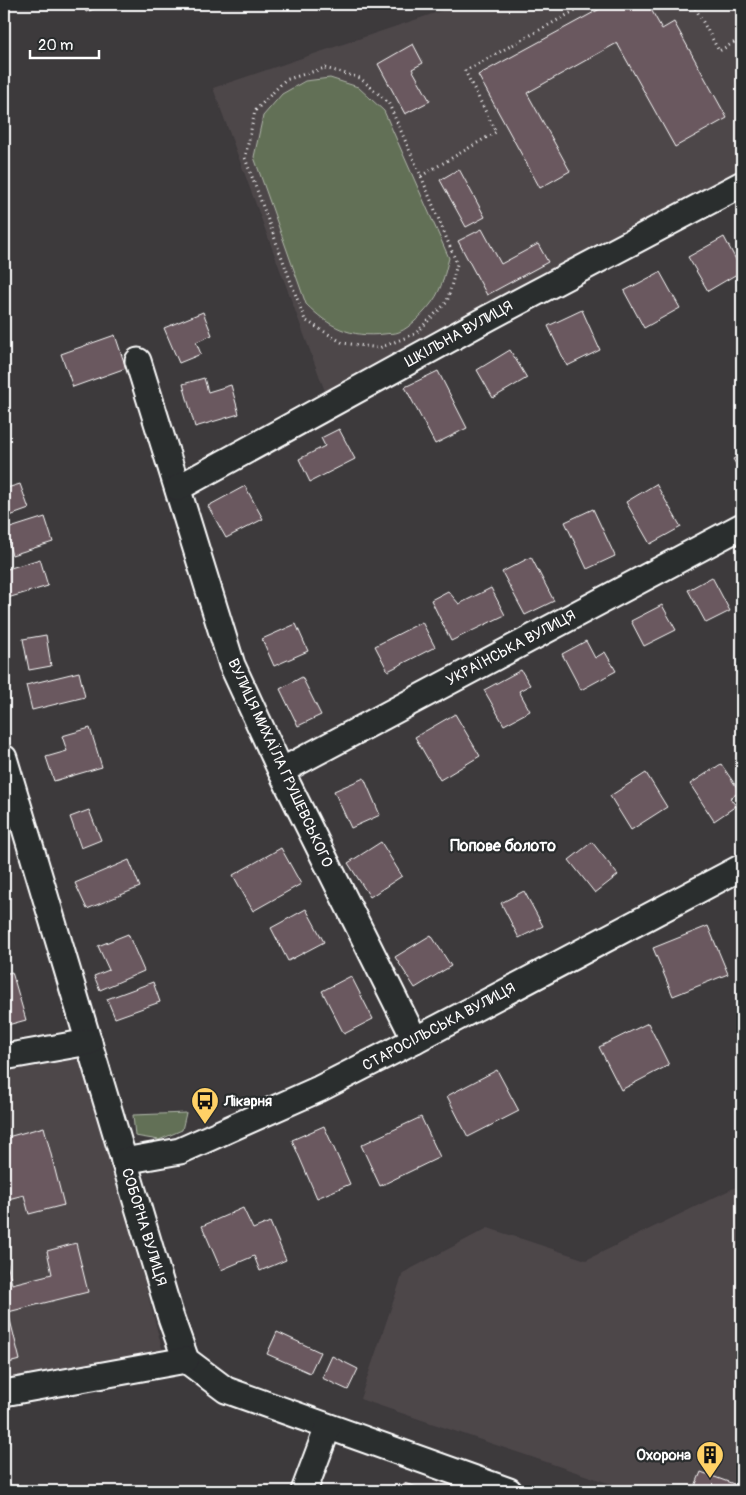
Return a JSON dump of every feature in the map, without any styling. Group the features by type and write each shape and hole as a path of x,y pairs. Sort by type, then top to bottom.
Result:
{"street":[{"name":"ШКІЛЬНА ВУЛИЦЯ","path":"178,488 488,318 742,184"},
{"name":"ВУЛИЦЯ МИХАЇЛА ГРУШЕВСЬКОГО","path":"138,361 232,665 280,771 416,1040"},
{"name":"УКРАЇНСЬКА ВУЛИЦЯ","path":"280,771 742,526"},
{"name":"СОБОРНА ВУЛИЦЯ","path":"4,758 171,1318 186,1360"},
{"name":"СТАРОСІЛЬСЬКА ВУЛИЦЯ","path":"124,1161 180,1151 319,1089 416,1040 742,867"},
{"path":"4,1056 89,1042"},
{"path":"4,1393 186,1360 226,1390 509,1491"},
{"path":"304,1491 328,1427"}],"path":[{"path":"421,176 496,132 465,71 587,4"},
{"path":"693,4 719,51 742,38"},
{"path":"325,68 360,78 388,102 421,176 457,264 447,302 415,334 379,348 343,343 305,320 245,158 254,111 286,80 325,68"}],"shaded area":[{"path":"462,4 738,4 742,11 742,176 326,394 213,88"},
{"path":"85,1056 163,1352 4,1382 4,1071"},
{"path":"742,1184 742,1491 632,1491 360,1399 403,1273 488,1228 586,1260"}],"green space":[{"path":"330,78 358,87 384,111 449,258 441,286 433,301 413,323 397,333 372,335 350,332 332,325 306,304 254,157 263,116 282,94 305,81"},
{"path":"186,1113 182,1130 159,1140 135,1136 133,1115"}],"building":[{"path":"83,4 98,4 99,7 86,12"},
{"path":"609,4 648,4 662,29 674,22 727,118 675,147 617,43 527,93 570,171 540,188 478,75"},
{"path":"413,44 423,63 412,69 430,101 405,114 378,64"},
{"path":"459,169 485,217 466,227 440,180"},
{"path":"482,229 501,264 538,244 548,262 487,295 458,241"},
{"path":"724,237 742,271 708,291 688,257"},
{"path":"660,272 680,308 644,328 624,291"},
{"path":"582,310 600,350 567,366 548,326"},
{"path":"203,312 212,335 196,342 201,354 179,363 164,328"},
{"path":"115,335 126,368 73,387 61,354"},
{"path":"510,350 527,378 493,398 477,370"},
{"path":"438,371 467,428 435,444 405,387"},
{"path":"204,378 208,392 231,385 239,414 195,427 183,384"},
{"path":"339,429 355,459 310,482 299,459 325,446 321,438"},
{"path":"742,454 742,474 733,459"},
{"path":"4,478 7,488 20,484 29,509 4,518"},
{"path":"656,484 681,527 650,544 626,502"},
{"path":"245,486 263,519 226,538 208,506"},
{"path":"593,509 615,556 587,569 565,522"},
{"path":"45,517 53,542 12,555 4,530"},
{"path":"531,557 554,601 525,615 502,572"},
{"path":"40,559 48,586 4,599 4,570"},
{"path":"712,577 730,611 706,623 688,590"},
{"path":"491,588 505,615 451,641 431,600 448,591 459,604"},
{"path":"662,605 676,630 644,646 631,621"},
{"path":"4,611 8,626 4,628"},
{"path":"422,622 435,647 388,671 375,646"},
{"path":"296,624 308,651 274,666 262,639"},
{"path":"46,635 51,666 29,670 23,639"},
{"path":"586,641 595,658 605,652 616,671 581,690 562,654"},
{"path":"521,670 530,685 519,691 530,711 504,725 484,690"},
{"path":"79,672 85,697 32,710 26,685"},
{"path":"302,677 321,715 298,726 280,689"},
{"path":"455,714 480,756 440,780 415,737"},
{"path":"90,728 102,767 54,781 46,757 67,751 62,736"},
{"path":"721,764 740,792 730,798 736,806 714,821 690,784"},
{"path":"646,773 667,807 631,830 610,796"},
{"path":"364,778 380,815 351,828 334,791"},
{"path":"89,810 101,840 81,848 70,817"},
{"path":"381,842 402,876 370,897 348,863"},
{"path":"592,842 618,875 595,893 569,860"},
{"path":"281,848 301,884 253,911 233,875"},
{"path":"129,860 140,887 87,909 75,883"},
{"path":"524,891 543,926 519,938 501,903"},
{"path":"306,909 324,942 288,961 271,928"},
{"path":"708,926 728,974 673,996 653,948"},
{"path":"128,934 144,971 100,990 94,976 109,970 98,946"},
{"path":"431,935 451,966 415,988 395,957"},
{"path":"12,972 26,1020 4,1026 4,974"},
{"path":"351,976 373,1019 344,1034 322,991"},
{"path":"153,982 160,1002 115,1018 107,999"},
{"path":"648,1023 669,1065 621,1090 599,1047"},
{"path":"497,1070 519,1111 468,1137 447,1096"},
{"path":"421,1117 440,1157 380,1186 361,1145"},
{"path":"324,1126 350,1184 317,1198 292,1140"},
{"path":"44,1127 64,1205 29,1214 24,1195 4,1200 4,1138"},
{"path":"243,1208 253,1229 270,1222 286,1260 260,1271 254,1256 221,1270 202,1226"},
{"path":"76,1243 88,1292 8,1312 20,1360 4,1364 4,1252 12,1284 52,1274 47,1251"},
{"path":"277,1332 320,1352 310,1373 267,1354"},
{"path":"332,1356 358,1369 348,1390 322,1378"},
{"name":"Охорона","path":"701,1472 742,1487 742,1491 693,1491"},
{"path":"404,1483 429,1491 401,1491"}],"place":[{"name":"Лікарня","path":"205,1125"},
{"name":"Охорона","path":"710,1479"}],"district":[{"name":"Попове болото","path":"503,846"}]}
